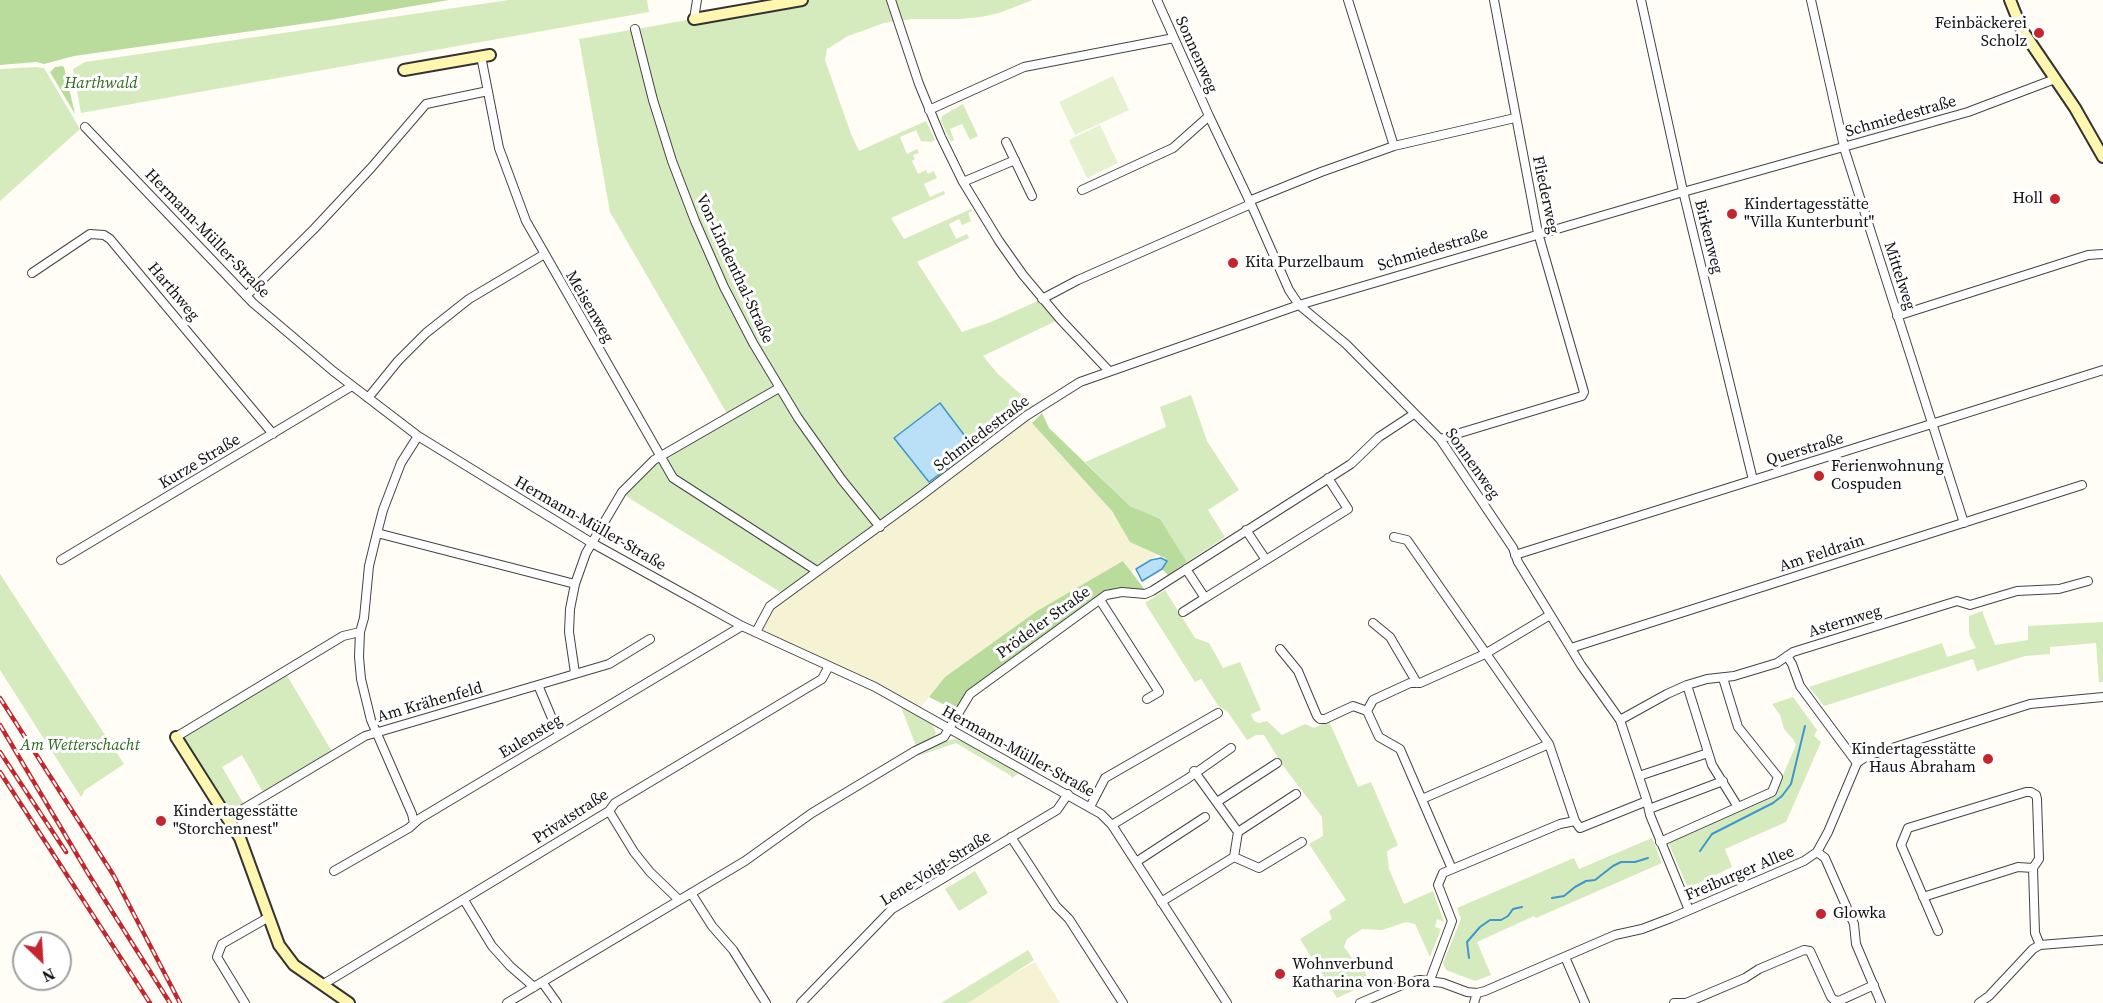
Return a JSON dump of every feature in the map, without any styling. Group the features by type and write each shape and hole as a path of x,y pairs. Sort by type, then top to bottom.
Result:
{"main road":[{"path":"694,19 802,0"},
{"path":"2010,0 2022,30 2099,140 2103,157"},
{"path":"404,70 485,56"},
{"path":"177,737 228,818 244,848 279,945 294,965 349,1003"}],"street":[{"path":"694,19 697,0"},
{"path":"891,0 908,57 929,110 963,182 1007,253 1042,300 1109,371"},
{"name":"Sonnenweg","path":"1157,0 1289,290 1299,304 1346,344 1440,439 1513,548 1570,648 1620,720 1660,842 1689,910"},
{"path":"1348,0 1394,146"},
{"name":"Fliederweg","path":"1440,439 1582,396 1584,392 1538,233 1494,0"},
{"name":"Birkenweg","path":"1641,0 1683,191 1753,480"},
{"name":"Mittelweg","path":"1811,0 1844,147 1964,523"},
{"name":"Von-Lindenthal-Straße","path":"635,29 662,133 694,221 738,315 779,388 827,460 880,527"},
{"path":"929,110 1024,67 1174,38"},
{"name":"Meisenweg","path":"485,56 488,92 499,148 526,221 543,255 673,478 818,571"},
{"name":"Schmiedestraße","path":"756,633 770,606 880,527 1026,416 1080,382 1299,304 1683,191 1968,112 2055,79"},
{"path":"246,296 371,168 426,104 488,92"},
{"path":"1082,190 1173,148 1209,116"},
{"path":"1042,300 1078,280 1321,172 1394,146 1515,118"},
{"name":"Hermann-Müller-Straße","path":"86,127 246,296 352,386 418,435 592,543 742,626 875,687 1090,807 1112,825 1226,1002"},
{"path":"1006,142 1032,196"},
{"path":"963,182 1015,160"},
{"name":"Harthweg","path":"32,273 90,234 97,233 110,239 273,434"},
{"path":"1897,316 2088,255 2103,254"},
{"path":"368,398 398,362 442,320 469,299 543,255"},
{"name":"Querstraße","path":"1515,555 2103,370"},
{"name":"Kurze Straße","path":"62,560 352,386"},
{"path":"575,673 569,632 570,609 575,584 586,553 622,492 654,460 779,388"},
{"name":"Prödeler Straße","path":"950,729 969,694 1110,593 1145,594 1351,464 1379,437 1414,414"},
{"path":"414,823 371,720 361,680 360,632 364,618 369,566 377,533 401,463 418,435"},
{"path":"1183,612 1348,509 1328,478"},
{"name":"Am Feldrain","path":"1570,648 2082,486"},
{"path":"1246,530 1266,560"},
{"path":"377,533 575,584"},
{"path":"1394,537 1407,540 1549,744 1575,821 1580,828 1723,781"},
{"path":"1186,568 1205,598"},
{"name":"Asternweg","path":"1620,720 1666,694 1687,686 1707,679 1724,678 1777,663 1793,652 1957,601 1970,605 2017,591 2059,589 2088,581"},
{"path":"1100,600 1159,692 1147,699"},
{"path":"1367,711 1373,700 1485,654 1550,615"},
{"path":"1373,623 1390,637 1417,683"},
{"name":"Eulensteg","path":"334,871 742,626"},
{"path":"177,737 343,636 360,632"},
{"name":"Am Krähenfeld","path":"228,818 359,739 609,664 650,639"},
{"path":"1280,649 1298,671 1320,719 1325,719 1353,706 1367,711 1379,737 1400,748 1452,869"},
{"path":"1787,656 1800,686 1857,763 1867,756 2030,704 2103,698"},
{"name":"Privatstraße","path":"322,985 609,811 615,803 822,679 829,666"},
{"path":"1660,842 1772,792 1778,777 1738,727 1724,678"},
{"path":"538,685 560,735"},
{"path":"1687,686 1707,753 1738,807"},
{"path":"1090,807 1105,778 1218,713"},
{"path":"507,1003 745,861 812,813 915,751 944,737 950,729"},
{"path":"1422,799 1549,744"},
{"path":"1112,825 1187,779 1194,771 1231,748"},
{"path":"1639,776 1707,753"},
{"path":"1217,802 1277,763"},
{"name":"Freiburger Allee","path":"1477,993 1623,932 1642,929 1804,861 1817,852 1828,832 1857,763"},
{"path":"1161,902 1234,857 1238,832 1194,771"},
{"path":"1938,931 1901,845 1908,828 2025,792 2036,795 2037,799 2039,859 2032,867 2035,933 2040,945"},
{"path":"1238,832 1296,794"},
{"name":"Lene-Voigt-Straße","path":"801,1003 892,909 1057,810 1068,795"},
{"path":"609,811 634,852 650,872 679,900"},
{"path":"1136,862 1205,817"},
{"path":"1430,980 1452,921 1438,885 1443,873 1560,824 1575,821"},
{"path":"1011,837 1056,906 1069,919 1123,1003"},
{"path":"1234,857 1259,868 1302,842"},
{"path":"1817,852 1825,858 1854,924 1856,944 1881,1003"},
{"path":"1923,897 2018,867 2032,867"},
{"path":"691,893 712,926 733,950 766,1003"},
{"path":"464,900 492,946 534,987"},
{"path":"245,1003 217,957 222,945 269,917"},
{"path":"1983,1002 2040,945 2103,940"},
{"path":"1674,1003 1686,1003 1804,950 1810,951 1831,998 1834,1000 1839,1001 1874,985"},
{"path":"1566,957 1585,1003"},
{"path":"1360,1003 1409,982 1430,980 1477,993 1474,1003"},
{"path":"542,982 557,1003"}],"shaded area":[{"path":"1026,416 1112,511 1130,541 1157,555 1131,572 1124,561 945,677 918,711 756,633 770,606"},
{"path":"1035,962 1060,1003 964,1003 1016,972"}],"green space":[{"path":"0,0 449,0 330,20 74,56 44,64 36,62 0,65"},
{"name":"Harthwald","path":"509,0 647,0 649,12 81,113 73,69 85,62"},
{"path":"802,0 1033,0 981,17 912,19 884,23 848,36 827,49 825,60 859,151 926,121 935,140 921,141 916,130 900,137 907,154 917,149 919,153 913,155 915,159 912,161 918,174 926,170 928,174 934,171 937,178 924,184 930,197 944,191 945,194 891,218 904,239 971,209 972,211 968,213 971,221 962,225 959,219 949,224 956,239 967,234 969,238 917,262 962,332 991,322 1042,299 1060,319 983,356 997,373 1037,409 785,595 621,493 654,460 729,417 610,212 579,39"},
{"path":"62,66 75,114 50,72 55,67"},
{"path":"44,68 80,129 0,201 0,69"},
{"path":"1113,76 1129,110 1075,135 1059,102"},
{"path":"963,104 978,136 970,140 962,124 950,129 954,140 951,142 941,121 942,116"},
{"path":"1100,125 1118,163 1087,178 1069,140"},
{"path":"1191,395 1207,441 1239,490 1208,510 1225,537 1187,562 1160,520 1130,506 1085,462 1166,427 1160,407"},
{"path":"1042,413 1049,428 1130,506 1160,519 1187,562 1168,575 1162,569 1167,561 1165,558 1130,542 1112,511 1032,423"},
{"path":"1123,561 1145,590 1118,588 1108,591 968,690 955,710 929,697 945,677 1037,611"},
{"name":"Am Wetterschacht","path":"0,574 124,764 85,790 81,797 0,670"},
{"path":"1165,590 1195,638 1209,643 1223,668 1240,662 1261,710 1251,714 1254,721 1259,723 1267,721 1282,735 1305,724 1314,728 1329,721 1358,787 1371,782 1398,845 1387,851 1389,869 1404,904 1433,891 1444,922 1437,919 1435,927 1441,929 1430,957 1415,924 1406,922 1382,930 1362,929 1347,939 1344,947 1352,958 1358,956 1370,983 1337,998 1300,939 1332,919 1329,911 1346,900 1309,844 1323,836 1322,817 1281,763 1264,735 1256,735 1247,740 1227,711 1219,707 1201,679 1195,682 1145,603"},
{"path":"1982,611 1995,645 2028,640 2028,626 2103,622 2103,682 2099,682 2096,643 2050,647 2050,654 2025,656 1977,671 1973,659 1824,706 1809,687 1942,643 1947,657 1976,648 1969,634 1969,616"},
{"path":"285,672 334,755 265,796 242,755 222,767 246,808 228,818 176,737"},
{"path":"1793,697 1817,730 1814,736 1821,742 1786,822 1725,849 1732,867 1688,888 1668,842 1774,796 1796,745 1784,729 1780,715 1772,704"},
{"path":"901,707 933,725 936,733 934,737 916,746"},
{"path":"955,739 1019,773 1012,778 956,743 918,756 946,741"},
{"path":"1652,838 1662,863 1477,942 1491,975 1475,981 1446,970 1443,963 1461,919 1457,908 1574,858 1579,869"},
{"path":"975,871 988,893 959,911 945,889"},
{"path":"1028,950 1034,960 974,999 967,1003 941,1003"}],"water":[{"path":"940,403 974,448 929,482 894,438"},
{"path":"1161,558 1167,561 1162,569 1142,581 1136,569 1151,560"}],"waterway":[{"path":"1700,851 1712,834 1773,803 1782,796 1791,784 1805,726"},
{"path":"1552,898 1564,896 1586,881 1595,880 1621,862 1635,862 1648,858"},
{"path":"1469,958 1467,942 1480,927 1490,920 1501,920 1513,909 1522,907"}],"railway":[{"path":"0,698 114,876 180,1003"},
{"path":"0,725 89,875 170,1003"},
{"path":"0,752 66,852"},
{"path":"0,772 150,1003"}],"place":[{"name":"Feinbäckerei Scholz","path":"2039,33"},
{"name":"Holl","path":"2055,199"},
{"name":"Kindertagesstätte \"Villa Kunterbunt\"","path":"1732,214"},
{"name":"Kita Purzelbaum","path":"1233,263"},
{"name":"Ferienwohnung Cospuden","path":"1819,476"},
{"name":"Kindertagesstätte Haus Abraham","path":"1988,759"},
{"name":"Kindertagesstätte \"Storchennest\"","path":"161,821"},
{"name":"Glowka","path":"1821,914"},
{"name":"Wohnverbund Katharina von Bora","path":"1280,974"}]}
